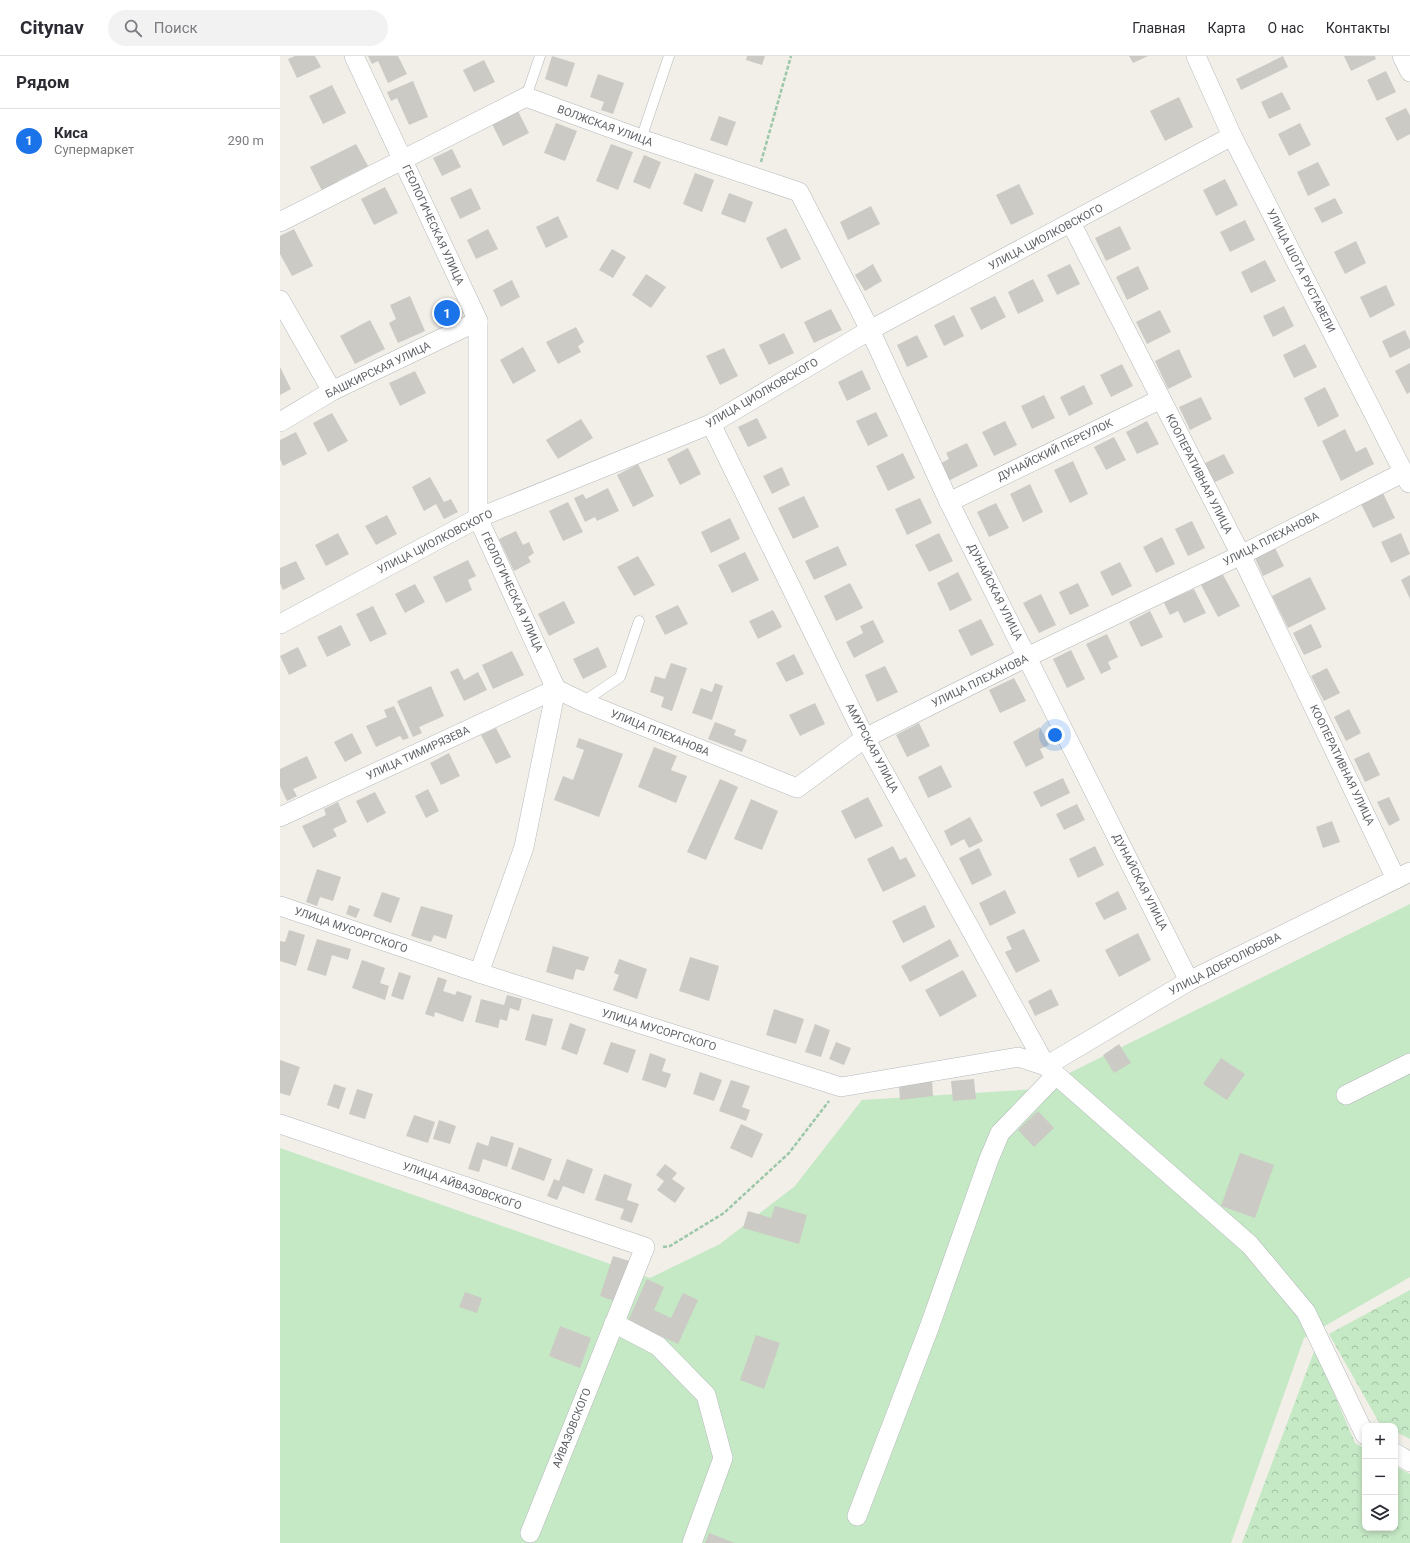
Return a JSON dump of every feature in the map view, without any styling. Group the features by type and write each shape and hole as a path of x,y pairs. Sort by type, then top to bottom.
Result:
{"street":[{"name":"ГЕОЛОГИЧЕСКАЯ УЛИЦА","path":"354,56 478,321 478,518 556,689"},
{"name":"УЛИЦА ШОТА РУСТАВЕЛИ","path":"1196,56 1232,136 1407,478"},
{"path":"1402,56 1410,72"},
{"path":"280,222 526,97"},
{"name":"ВОЛЖСКАЯ УЛИЦА","path":"526,97 641,139 799,192 870,330"},
{"name":"УЛИЦА ЦИОЛКОВСКОГО","path":"280,624 478,518 711,424 870,330 1071,224 1232,136"},
{"name":"КООПЕРАТИВНАЯ УЛИЦА","path":"1071,224 1241,555 1403,876"},
{"path":"280,300 332,391"},
{"name":"БАШКИРСКАЯ УЛИЦА","path":"280,422 332,391 478,321"},
{"name":"ДУНАЙСКАЯ УЛИЦА","path":"870,330 950,502 1190,980"},
{"name":"ДУНАЙСКИЙ ПЕРЕУЛОК","path":"950,502 1161,399"},
{"name":"АМУРСКАЯ УЛИЦА","path":"711,424 864,738 1051,1070"},
{"name":"УЛИЦА ПЛЕХАНОВА","path":"556,689 583,702 797,788 864,738 1027,657 1407,478"},
{"path":"479,973 524,847 556,689"},
{"name":"УЛИЦА ТИМИРЯЗЕВА","path":"280,817 556,689"},
{"name":"УЛИЦА ДОБРОЛЮБОВА","path":"857,1516 929,1328 989,1159 1000,1133 1051,1070 1190,980 1403,876"},
{"name":"УЛИЦА МУСОРГСКОГО","path":"280,906 479,973 840,1086 1018,1057 1051,1070"},
{"path":"1346,1095 1410,1063"},
{"path":"1051,1070 1250,1244 1306,1312 1362,1429"},
{"name":"УЛИЦА АЙВАЗОВСКОГО","path":"280,1124 645,1247"},
{"name":"АЙВАЗОВСКОГО","path":"530,1533 645,1247"},
{"path":"614,1323 658,1346 706,1395 723,1458 692,1543"},
{"path":"1398,1455 1410,1462"}],"lane":[{"path":"526,97 540,56"},
{"path":"641,139 669,56"},
{"path":"583,702 620,677 639,621"}],"path":[{"path":"756,178 791,56"},
{"path":"645,1247 670,1246 724,1213 789,1153 840,1086"}],"green space":[{"path":"1410,904 1410,1277 1304,1338 1231,1543 280,1543 280,1148 650,1278 720,1244 795,1186 862,1100 1037,1089"},
{"path":"1410,1290 1410,1439 1398,1433 1398,1423 1379,1423 1329,1334"},
{"path":"1315,1349 1355,1443 1362,1447 1362,1531 1398,1531 1398,1468 1410,1474 1410,1543 1242,1543"}],"building":[{"path":"295,56 315,56 321,67 297,78 288,59"},
{"path":"368,56 398,56 407,74 388,83 378,61 372,64"},
{"path":"552,56 575,63 567,87 545,79"},
{"path":"747,56 765,56 762,65 746,60"},
{"path":"1129,56 1148,56 1133,63"},
{"path":"1283,56 1288,67 1241,90 1236,79"},
{"path":"1344,56 1375,56 1376,59 1351,71"},
{"path":"484,60 495,82 474,92 463,70"},
{"path":"1386,71 1396,92 1377,101 1367,80"},
{"path":"598,74 624,83 613,114 601,110 604,102 590,97"},
{"path":"413,81 428,117 409,125 397,98 391,101 387,92"},
{"path":"332,85 346,113 323,124 309,96"},
{"path":"1282,92 1291,109 1269,119 1261,102"},
{"path":"1179,97 1193,127 1165,141 1150,111"},
{"path":"1406,108 1410,116 1410,134 1397,141 1385,118"},
{"path":"518,111 529,133 503,146 492,124"},
{"path":"719,116 736,122 727,146 710,140"},
{"path":"556,123 577,131 565,161 544,153"},
{"path":"1300,123 1311,145 1289,156 1278,134"},
{"path":"356,144 368,166 338,181 340,186 324,195 310,167"},
{"path":"611,144 633,152 618,190 596,181"},
{"path":"452,149 461,167 442,176 433,158"},
{"path":"644,155 661,162 650,189 633,182"},
{"path":"1318,162 1330,185 1308,196 1297,172"},
{"path":"695,173 714,180 702,212 683,204"},
{"path":"1225,179 1238,205 1216,216 1203,190"},
{"path":"1019,184 1034,214 1011,225 996,195"},
{"path":"385,187 398,213 374,225 361,199"},
{"path":"471,188 481,209 460,219 450,198"},
{"path":"729,193 753,202 745,223 721,214"},
{"path":"1335,198 1343,213 1322,223 1314,208"},
{"path":"871,206 880,224 848,240 840,222"},
{"path":"558,216 568,237 546,248 536,227"},
{"path":"1245,220 1255,240 1230,252 1220,232"},
{"path":"1120,226 1131,249 1106,261 1095,238"},
{"path":"786,228 801,259 781,269 766,238"},
{"path":"294,229 313,266 292,276 280,254 280,236"},
{"path":"488,229 498,249 476,259 467,240"},
{"path":"1356,241 1366,263 1345,274 1334,252"},
{"path":"612,249 626,257 613,278 599,270"},
{"path":"1265,260 1276,281 1251,293 1241,272"},
{"path":"873,264 882,281 865,291 855,275"},
{"path":"1070,264 1080,284 1057,295 1047,275"},
{"path":"1138,266 1149,289 1127,300 1116,277"},
{"path":"646,274 666,287 651,308 632,295"},
{"path":"1033,279 1044,301 1018,314 1008,292"},
{"path":"512,280 520,297 501,307 493,290"},
{"path":"1386,285 1395,305 1370,318 1360,297"},
{"path":"410,296 425,331 398,343 389,323 396,319 390,305"},
{"path":"995,296 1006,317 981,330 970,308"},
{"path":"1284,306 1294,326 1273,337 1263,316"},
{"path":"831,309 842,330 814,343 804,322"},
{"path":"1160,310 1171,332 1147,344 1136,322"},
{"path":"954,315 964,336 944,346 934,325"},
{"path":"370,320 385,349 355,364 340,336"},
{"path":"576,327 584,342 578,346 581,352 558,364 546,342"},
{"path":"1405,330 1410,341 1410,348 1390,358 1382,341"},
{"path":"784,333 794,353 769,365 759,345"},
{"path":"917,335 928,357 907,367 897,345"},
{"path":"1305,344 1317,367 1294,378 1283,355"},
{"path":"523,347 536,371 513,384 500,360"},
{"path":"724,348 738,376 720,385 706,356"},
{"path":"1179,349 1192,377 1168,389 1155,361"},
{"path":"1410,363 1410,392 1407,394 1395,371"},
{"path":"1122,364 1133,386 1111,397 1100,375"},
{"path":"280,367 291,389 280,395"},
{"path":"862,370 871,389 847,401 838,382"},
{"path":"415,371 426,393 400,406 389,383"},
{"path":"1084,385 1093,404 1069,416 1060,397"},
{"path":"1325,387 1339,416 1318,427 1304,398"},
{"path":"1044,395 1055,418 1032,429 1021,406"},
{"path":"1201,397 1212,419 1190,430 1179,407"},
{"path":"876,412 888,436 868,446 856,421"},
{"path":"332,413 348,441 328,452 313,423"},
{"path":"757,418 767,438 748,447 738,427"},
{"path":"581,419 593,438 558,459 546,440"},
{"path":"1005,421 1017,445 994,456 982,432"},
{"path":"1147,421 1159,444 1137,454 1126,432"},
{"path":"1345,429 1356,452 1366,447 1374,464 1341,481 1322,441"},
{"path":"296,432 307,454 283,466 280,459 280,440"},
{"path":"1114,437 1126,460 1106,470 1094,447"},
{"path":"967,443 978,466 946,482 937,465 949,459 946,453"},
{"path":"688,448 701,474 680,485 667,459"},
{"path":"903,453 915,478 888,491 876,466"},
{"path":"1224,454 1234,473 1211,484 1201,465"},
{"path":"1073,461 1088,494 1070,503 1054,470"},
{"path":"638,464 654,496 633,507 617,475"},
{"path":"782,467 790,485 772,494 763,476"},
{"path":"430,477 444,502 451,499 458,512 444,519 436,504 424,511 412,487"},
{"path":"1030,484 1043,512 1023,522 1010,494"},
{"path":"608,488 619,511 597,521 595,517 585,522 574,498 583,494 586,499"},
{"path":"1382,491 1395,518 1373,528 1360,502"},
{"path":"804,496 819,527 793,539 778,508"},
{"path":"920,498 932,523 907,535 895,509"},
{"path":"568,502 583,532 563,541 549,511"},
{"path":"996,503 1009,528 989,537 977,512"},
{"path":"387,515 397,534 376,545 365,526"},
{"path":"730,518 740,539 711,553 701,532"},
{"path":"1192,521 1205,548 1188,556 1175,529"},
{"path":"516,531 523,545 529,542 534,553 528,557 531,562 514,571 499,539"},
{"path":"338,533 349,554 326,566 315,545"},
{"path":"939,533 953,561 929,572 915,545"},
{"path":"1401,533 1410,554 1391,563 1381,542"},
{"path":"1162,537 1175,564 1156,573 1143,547"},
{"path":"838,546 847,565 814,580 805,561"},
{"path":"1274,546 1284,566 1263,576 1254,556"},
{"path":"745,552 759,580 732,593 718,565"},
{"path":"638,556 655,585 634,596 617,567"},
{"path":"468,560 476,576 468,580 472,590 446,603 433,577"},
{"path":"296,561 305,579 283,590 280,583 280,568"},
{"path":"1120,562 1132,586 1112,596 1100,572"},
{"path":"958,572 972,600 950,611 937,583"},
{"path":"1222,573 1240,606 1218,617 1201,585"},
{"path":"1410,575 1410,599 1401,580"},
{"path":"1310,577 1326,609 1288,628 1272,596"},
{"path":"850,583 863,608 836,621 824,596"},
{"path":"1078,583 1089,606 1070,615 1059,592"},
{"path":"415,584 425,602 405,613 395,594"},
{"path":"1194,589 1206,613 1184,623 1178,611 1170,615 1162,599 1176,592 1178,596"},
{"path":"1041,594 1056,625 1039,633 1023,603"},
{"path":"564,601 575,623 549,636 538,614"},
{"path":"678,605 688,624 665,635 655,616"},
{"path":"373,606 387,634 370,642 356,614"},
{"path":"773,610 782,627 758,639 749,621"},
{"path":"1150,611 1163,637 1141,647 1129,622"},
{"path":"981,619 994,645 971,656 958,630"},
{"path":"873,620 884,642 854,658 846,642 863,633 860,626"},
{"path":"1311,624 1322,647 1304,655 1293,633"},
{"path":"341,625 351,645 327,657 317,637"},
{"path":"1107,634 1118,657 1108,662 1111,669 1101,674 1086,644"},
{"path":"298,647 307,666 289,675 280,656"},
{"path":"598,647 607,667 583,679 573,659"},
{"path":"1071,650 1085,679 1067,688 1053,659"},
{"path":"512,651 524,675 493,689 482,665"},
{"path":"794,654 804,674 786,682 776,663"},
{"path":"671,663 687,668 672,711 661,707 664,697 650,692 655,676 665,679"},
{"path":"885,666 898,692 877,702 865,675"},
{"path":"458,668 464,680 478,672 487,690 464,701 450,672"},
{"path":"1327,668 1340,693 1324,701 1311,676"},
{"path":"1014,678 1026,701 1000,713 989,690"},
{"path":"715,683 723,686 712,720 692,713 701,688 712,692"},
{"path":"431,686 444,716 419,727 422,733 413,737 397,701"},
{"path":"815,703 825,724 800,736 789,715"},
{"path":"394,706 409,738 403,740 400,736 376,747 366,726 387,717 384,710"},
{"path":"1349,709 1361,733 1346,741 1334,717"},
{"path":"715,722 736,730 734,735 747,740 742,752 708,739"},
{"path":"919,723 930,746 907,757 896,735"},
{"path":"1040,727 1049,745 1040,749 1044,758 1026,767 1013,742"},
{"path":"496,728 511,757 496,764 481,735"},
{"path":"352,733 362,753 345,762 334,742"},
{"path":"579,738 623,754 599,817 554,800 563,776 573,780 584,750 576,747"},
{"path":"654,747 677,756 671,770 687,776 676,803 638,787"},
{"path":"1369,752 1380,775 1365,782 1354,759"},
{"path":"449,753 460,776 441,785 430,763"},
{"path":"307,756 317,778 293,789 297,796 287,801 280,786 280,769"},
{"path":"941,765 952,787 928,798 918,777"},
{"path":"1063,778 1070,793 1041,807 1033,792"},
{"path":"720,779 738,787 706,860 687,852"},
{"path":"428,789 439,811 426,818 415,796"},
{"path":"375,792 386,813 367,823 356,801"},
{"path":"868,797 883,826 855,839 841,811"},
{"path":"1389,797 1400,820 1389,826 1377,802"},
{"path":"751,799 778,811 762,850 734,839"},
{"path":"338,802 347,822 333,829 337,836 313,848 302,826 326,815 324,809"},
{"path":"1077,804 1085,820 1064,830 1056,814"},
{"path":"970,817 983,841 969,848 964,839 951,846 944,831"},
{"path":"1332,821 1340,842 1323,848 1316,827"},
{"path":"893,846 900,860 906,857 916,876 883,892 867,859"},
{"path":"1095,846 1104,865 1078,878 1069,859"},
{"path":"979,848 992,875 972,885 959,858"},
{"path":"317,869 341,877 333,901 320,897 317,906 306,902"},
{"path":"1005,890 1016,913 990,926 979,903"},
{"path":"1118,891 1127,909 1104,920 1095,903"},
{"path":"382,892 400,898 391,923 373,916"},
{"path":"349,905 360,909 356,918 346,914"},
{"path":"925,905 935,927 903,943 892,921"},
{"path":"421,906 453,915 446,939 434,935 431,942 411,936"},
{"path":"1024,929 1040,961 1016,973 1005,952 1012,949 1006,937"},
{"path":"289,930 305,935 296,966 280,961 280,941 285,942"},
{"path":"1138,933 1151,960 1119,977 1105,950"},
{"path":"317,939 351,949 348,960 332,955 326,976 307,970"},
{"path":"950,939 959,956 910,982 901,966"},
{"path":"553,946 589,957 584,971 576,969 573,980 546,972"},
{"path":"690,957 719,966 709,1001 679,991"},
{"path":"619,959 647,969 637,999 613,990 619,975 614,973"},
{"path":"362,960 385,968 380,983 389,986 385,1000 352,988"},
{"path":"963,970 977,996 940,1017 925,990"},
{"path":"399,972 411,976 403,1000 391,996"},
{"path":"438,977 447,980 443,991 455,995 457,991 472,996 463,1022 435,1012 434,1017 425,1014"},
{"path":"1051,989 1059,1005 1035,1016 1028,1001"},
{"path":"507,995 522,999 519,1011 510,1008 507,1021 500,1019 498,1028 475,1022 481,999 504,1005"},
{"path":"774,1009 804,1019 796,1044 766,1035"},
{"path":"532,1014 553,1019 546,1046 525,1040"},
{"path":"570,1023 586,1029 577,1055 561,1049"},
{"path":"815,1024 830,1030 821,1057 805,1052"},
{"path":"611,1042 636,1050 628,1073 603,1064"},
{"path":"836,1042 851,1048 844,1065 829,1059"},
{"path":"1119,1044 1131,1063 1114,1073 1103,1055"},
{"path":"650,1053 666,1059 662,1071 671,1074 666,1088 642,1080"},
{"path":"1221,1058 1245,1074 1227,1100 1203,1084"},
{"path":"280,1060 300,1067 290,1096 280,1093"},
{"path":"700,1072 722,1080 714,1101 693,1094"},
{"path":"974,1079 976,1099 953,1101 951,1081"},
{"path":"731,1080 750,1086 742,1107 750,1110 746,1121 719,1111"},
{"path":"932,1080 933,1096 900,1100 899,1085"},
{"path":"334,1084 346,1088 339,1109 327,1105"},
{"path":"357,1089 373,1094 365,1119 349,1114"},
{"path":"1038,1111 1054,1128 1034,1147 1018,1130"},
{"path":"414,1115 435,1122 428,1143 406,1136"},
{"path":"439,1120 456,1126 450,1144 433,1139"},
{"path":"741,1124 763,1134 752,1158 730,1148"},
{"path":"491,1136 514,1143 507,1167 483,1159 479,1172 468,1169 477,1142 488,1146"},
{"path":"519,1147 552,1159 544,1181 511,1169"},
{"path":"1240,1153 1274,1165 1255,1218 1221,1206"},
{"path":"567,1159 593,1169 584,1194 563,1186 557,1200 547,1196 554,1179 559,1181"},
{"path":"665,1164 677,1173 672,1179 685,1188 675,1203 657,1190 664,1181 656,1175"},
{"path":"604,1174 632,1184 627,1200 639,1204 632,1223 620,1219 624,1209 595,1200"},
{"path":"775,1206 807,1215 799,1244 743,1228 748,1211 771,1218"},
{"path":"613,1256 633,1262 620,1303 600,1296"},
{"path":"647,1279 664,1287 654,1310 671,1318 683,1293 698,1300 678,1344 628,1321"},
{"path":"465,1292 482,1298 477,1313 459,1307"},
{"path":"560,1326 591,1338 580,1368 549,1356"},
{"path":"756,1335 780,1343 764,1389 740,1380"},
{"path":"709,1533 735,1543 705,1543"}],"place":[{"name":"Киса","path":"447,313"}]}
